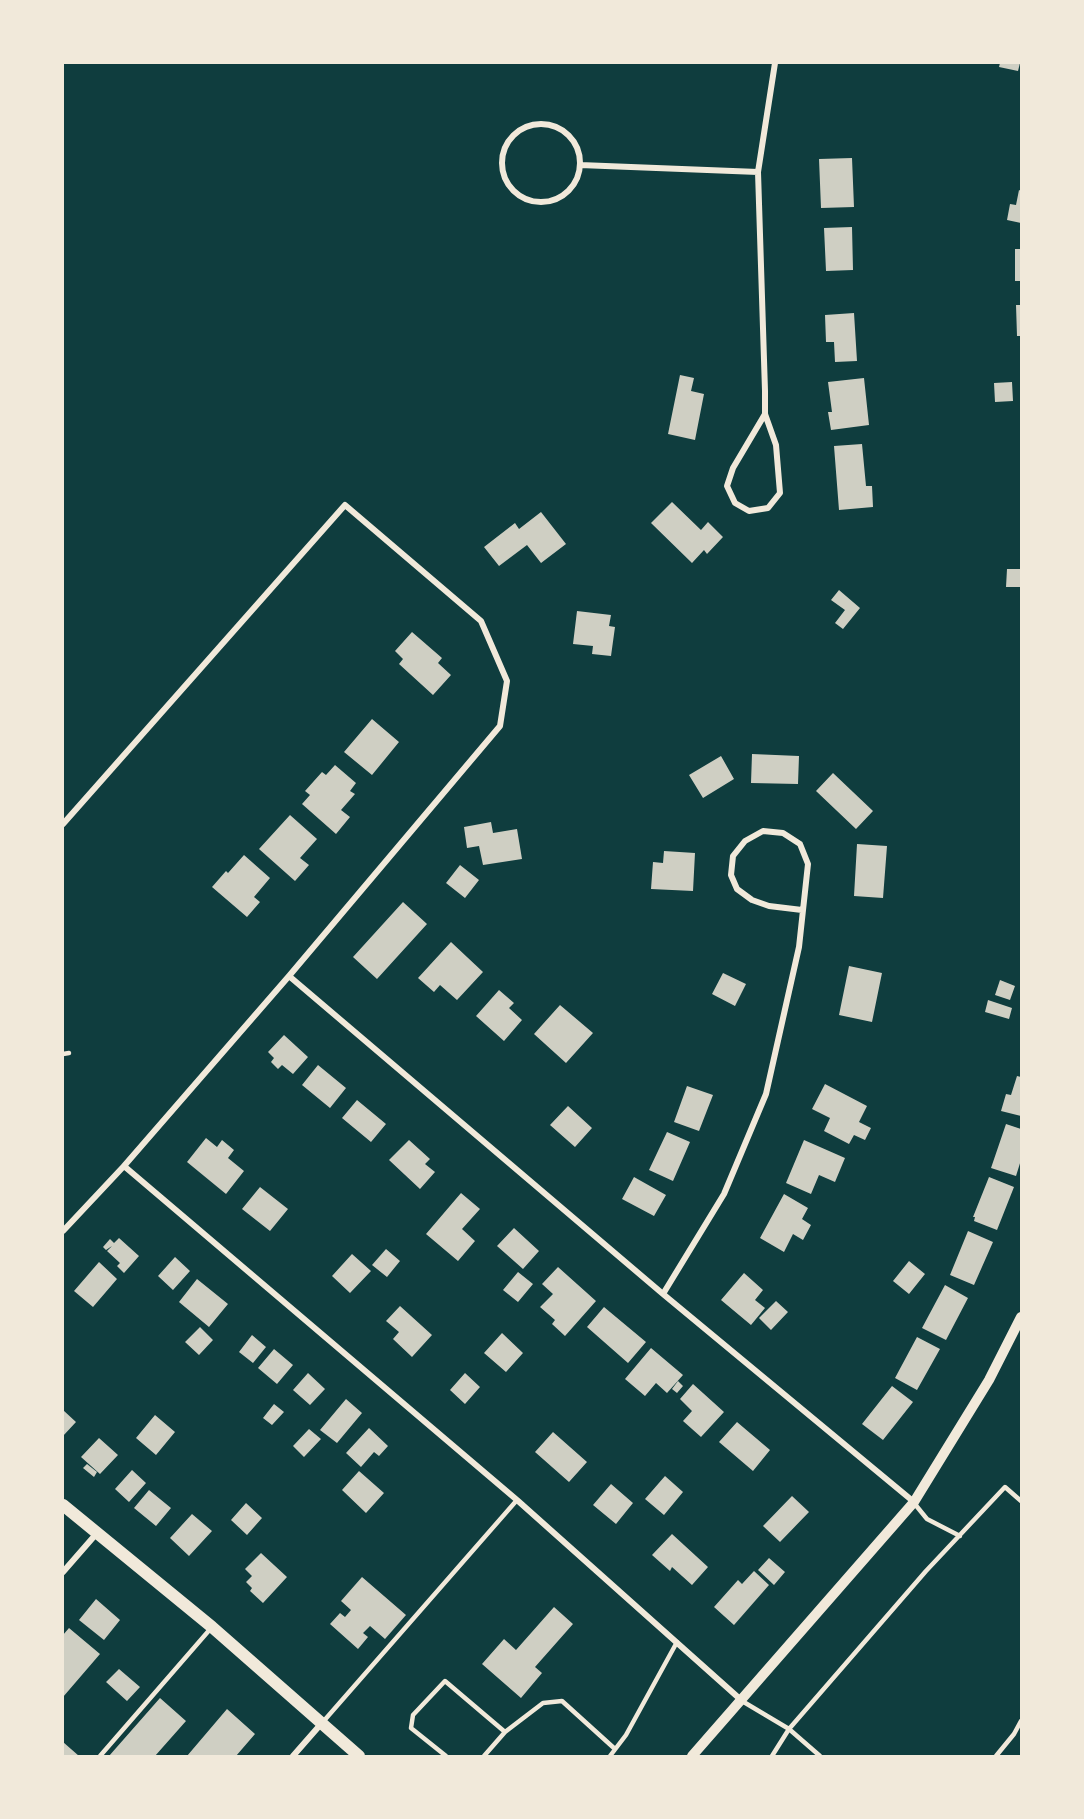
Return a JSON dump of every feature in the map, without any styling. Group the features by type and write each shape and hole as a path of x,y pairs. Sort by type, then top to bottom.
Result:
{"main road":[{"path":"63,1505 212,1627 359,1756"}],"street":[{"path":"765,414 733,468 727,486 735,503 749,511 768,508 780,494 776,445 765,414 758,172 775,63"},
{"path":"543,124 566,133 574,142 579,153 580,165 577,178 570,190 559,198 546,202 532,201 520,196 510,187 504,175 502,162 505,148 511,138 520,130 531,125 543,124"},
{"path":"580,165 758,172"},
{"path":"63,824 345,506 482,621 507,681 500,726 289,976 124,1166 63,1231"},
{"path":"663,1294 724,1194 766,1094 799,947 808,864 800,844 783,834 763,831 745,841 733,856 731,875 737,889 752,900 769,906 802,910"},
{"path":"289,976 663,1294 914,1502"},
{"path":"124,1166 517,1500 677,1641 740,1700"},
{"path":"692,1756 914,1502 989,1380 1021,1317"},
{"path":"63,1572 98,1532"},
{"path":"293,1756 322,1723"}],"lane":[{"path":"63,1054 69,1053"},
{"path":"772,1756 789,1729 926,1571 1005,1487 1021,1501"},
{"path":"322,1723 517,1500"},
{"path":"914,1502 927,1519 960,1536"},
{"path":"100,1756 212,1627"},
{"path":"610,1756 626,1735 677,1641"},
{"path":"446,1756 411,1728 413,1715 445,1681 505,1732"},
{"path":"740,1700 789,1729 820,1756"},
{"path":"484,1756 505,1732 543,1703 562,1701 615,1749"},
{"path":"996,1756 1014,1734 1021,1721"}],"building":[{"path":"1000,63 1020,63 1018,71 999,67"},
{"path":"852,158 854,207 821,208 819,159"},
{"path":"1019,190 1021,191 1021,223 1007,220 1010,204 1016,205"},
{"path":"852,227 853,270 826,271 824,228"},
{"path":"1015,249 1021,249 1021,281 1015,281"},
{"path":"1016,305 1021,305 1021,336 1017,336"},
{"path":"854,313 857,361 835,362 834,342 826,342 825,315"},
{"path":"680,375 694,378 691,391 704,394 695,440 668,434"},
{"path":"864,378 869,425 831,430 828,412 832,412 828,382"},
{"path":"1012,382 1013,401 995,402 994,383"},
{"path":"862,444 866,486 872,486 873,507 839,510 834,446"},
{"path":"672,502 701,530 708,522 723,537 707,554 704,550 692,563 651,523"},
{"path":"541,512 566,544 541,563 527,545 499,566 484,547 515,523 519,529"},
{"path":"1007,569 1021,569 1021,587 1006,587"},
{"path":"839,590 860,608 843,629 835,623 845,610 831,600"},
{"path":"577,611 611,615 609,626 615,627 611,656 592,654 593,646 573,644"},
{"path":"412,632 442,658 438,663 451,675 433,695 399,664 403,659 395,651"},
{"path":"372,719 399,742 372,775 344,752"},
{"path":"752,754 799,756 798,784 751,783"},
{"path":"721,756 734,779 703,798 689,775"},
{"path":"335,765 356,783 350,791 355,794 341,810 350,817 336,834 302,804 310,795 305,791 322,772 326,775"},
{"path":"833,773 873,811 856,829 816,791"},
{"path":"290,815 317,839 300,858 309,865 295,881 259,849"},
{"path":"491,822 493,833 517,829 522,859 483,865 479,846 467,848 464,827"},
{"path":"857,844 887,846 883,898 854,896"},
{"path":"664,851 695,853 693,891 651,889 653,862 663,863"},
{"path":"244,855 270,878 254,897 260,902 247,917 212,887"},
{"path":"460,865 479,880 465,898 446,883"},
{"path":"403,902 427,924 377,979 353,957"},
{"path":"451,942 483,972 457,1000 440,985 434,992 418,978"},
{"path":"849,966 882,973 872,1022 839,1015"},
{"path":"723,973 746,984 735,1006 712,994"},
{"path":"1000,980 1015,986 1010,1000 995,995"},
{"path":"499,990 514,1003 509,1008 522,1020 504,1041 476,1016"},
{"path":"988,1000 1012,1008 1009,1019 985,1012"},
{"path":"560,1005 593,1033 566,1063 534,1034"},
{"path":"284,1035 308,1057 293,1074 282,1065 278,1069 271,1062 274,1058 268,1052"},
{"path":"318,1065 346,1088 330,1108 302,1085"},
{"path":"1017,1076 1021,1077 1021,1116 1001,1111 1006,1094 1011,1095"},
{"path":"825,1084 867,1106 859,1122 871,1128 865,1140 854,1135 849,1144 824,1131 830,1118 812,1109"},
{"path":"687,1086 713,1095 699,1131 674,1122"},
{"path":"357,1100 386,1124 371,1142 342,1118"},
{"path":"568,1106 592,1128 575,1147 550,1125"},
{"path":"1006,1124 1021,1129 1021,1160 1016,1176 991,1168"},
{"path":"667,1132 690,1142 673,1181 649,1170"},
{"path":"206,1138 217,1147 222,1140 234,1150 228,1158 244,1171 226,1194 187,1162"},
{"path":"409,1140 430,1159 425,1164 435,1172 420,1189 389,1160"},
{"path":"804,1140 845,1158 835,1182 819,1175 811,1194 786,1183"},
{"path":"634,1177 666,1195 654,1216 622,1199"},
{"path":"989,1177 1014,1187 997,1230 974,1221 975,1217 973,1217"},
{"path":"260,1187 288,1209 270,1231 242,1209"},
{"path":"461,1193 480,1209 462,1229 475,1241 458,1261 426,1234"},
{"path":"784,1194 808,1208 802,1219 811,1225 803,1240 793,1234 784,1252 760,1238"},
{"path":"514,1228 539,1251 523,1269 497,1246"},
{"path":"968,1231 993,1242 974,1285 950,1275"},
{"path":"119,1238 139,1256 124,1273 117,1266 120,1263 107,1251 112,1246 106,1250 103,1247 110,1239 114,1243"},
{"path":"386,1249 400,1261 387,1277 372,1265"},
{"path":"352,1254 371,1271 350,1293 332,1276"},
{"path":"175,1257 190,1271 173,1290 158,1276"},
{"path":"909,1261 925,1274 909,1294 893,1281"},
{"path":"99,1262 117,1279 93,1307 74,1291"},
{"path":"558,1267 596,1301 565,1336 552,1324 555,1320 540,1307 553,1294 542,1284"},
{"path":"518,1272 533,1284 518,1302 503,1290"},
{"path":"744,1273 763,1290 755,1300 765,1308 751,1325 721,1300"},
{"path":"197,1279 228,1304 209,1327 179,1302"},
{"path":"945,1285 968,1298 946,1340 922,1328"},
{"path":"776,1301 788,1312 771,1330 759,1318"},
{"path":"400,1306 432,1335 412,1357 393,1339 399,1332 386,1321"},
{"path":"604,1307 646,1342 628,1363 587,1327"},
{"path":"200,1327 213,1340 199,1355 185,1342"},
{"path":"502,1333 523,1353 506,1372 484,1353"},
{"path":"252,1335 266,1347 253,1363 239,1352"},
{"path":"917,1337 940,1349 917,1390 895,1378"},
{"path":"651,1348 683,1375 667,1393 656,1383 645,1396 625,1379"},
{"path":"274,1349 293,1365 277,1384 258,1368"},
{"path":"308,1373 325,1389 310,1405 293,1390"},
{"path":"465,1373 480,1387 465,1404 450,1390"},
{"path":"678,1381 683,1386 677,1393 672,1389"},
{"path":"693,1384 724,1412 701,1437 683,1421 692,1411 680,1399"},
{"path":"892,1386 913,1402 883,1440 862,1424"},
{"path":"346,1399 362,1413 337,1443 320,1430"},
{"path":"274,1404 284,1412 272,1425 263,1418"},
{"path":"63,1410 76,1422 63,1436"},
{"path":"155,1415 175,1432 156,1455 136,1438"},
{"path":"737,1422 770,1450 753,1471 719,1442"},
{"path":"369,1428 388,1446 379,1456 374,1452 361,1467 346,1453"},
{"path":"309,1429 321,1439 304,1457 293,1446"},
{"path":"553,1432 587,1462 569,1482 535,1452"},
{"path":"99,1438 118,1455 100,1474 81,1457"},
{"path":"87,1464 97,1472 94,1477 83,1468"},
{"path":"132,1470 146,1483 129,1502 115,1489"},
{"path":"359,1471 384,1493 366,1513 342,1490"},
{"path":"665,1476 683,1492 664,1515 645,1499"},
{"path":"611,1484 633,1503 616,1524 593,1505"},
{"path":"149,1490 171,1508 156,1526 134,1508"},
{"path":"792,1496 809,1512 780,1542 763,1526"},
{"path":"246,1503 262,1518 247,1535 231,1520"},
{"path":"192,1514 212,1531 189,1556 170,1538"},
{"path":"672,1534 708,1567 692,1585 672,1567 670,1571 652,1555"},
{"path":"261,1553 287,1577 263,1603 250,1591 252,1588 246,1582 252,1576 245,1569"},
{"path":"769,1558 785,1572 774,1585 758,1570"},
{"path":"754,1571 769,1585 734,1625 714,1607 738,1580 742,1584"},
{"path":"362,1577 406,1615 385,1639 370,1626 363,1633 368,1637 358,1649 330,1624 340,1613 345,1617 351,1610 341,1601"},
{"path":"96,1599 120,1620 104,1640 79,1620"},
{"path":"554,1607 573,1624 535,1667 542,1673 521,1698 482,1664 504,1639 516,1650"},
{"path":"69,1628 100,1654 63,1697 63,1635"},
{"path":"119,1669 140,1687 127,1701 106,1682"},
{"path":"160,1698 186,1721 155,1756 109,1756"},
{"path":"227,1709 255,1734 236,1756 187,1756"},
{"path":"63,1742 79,1756 63,1756"}]}
